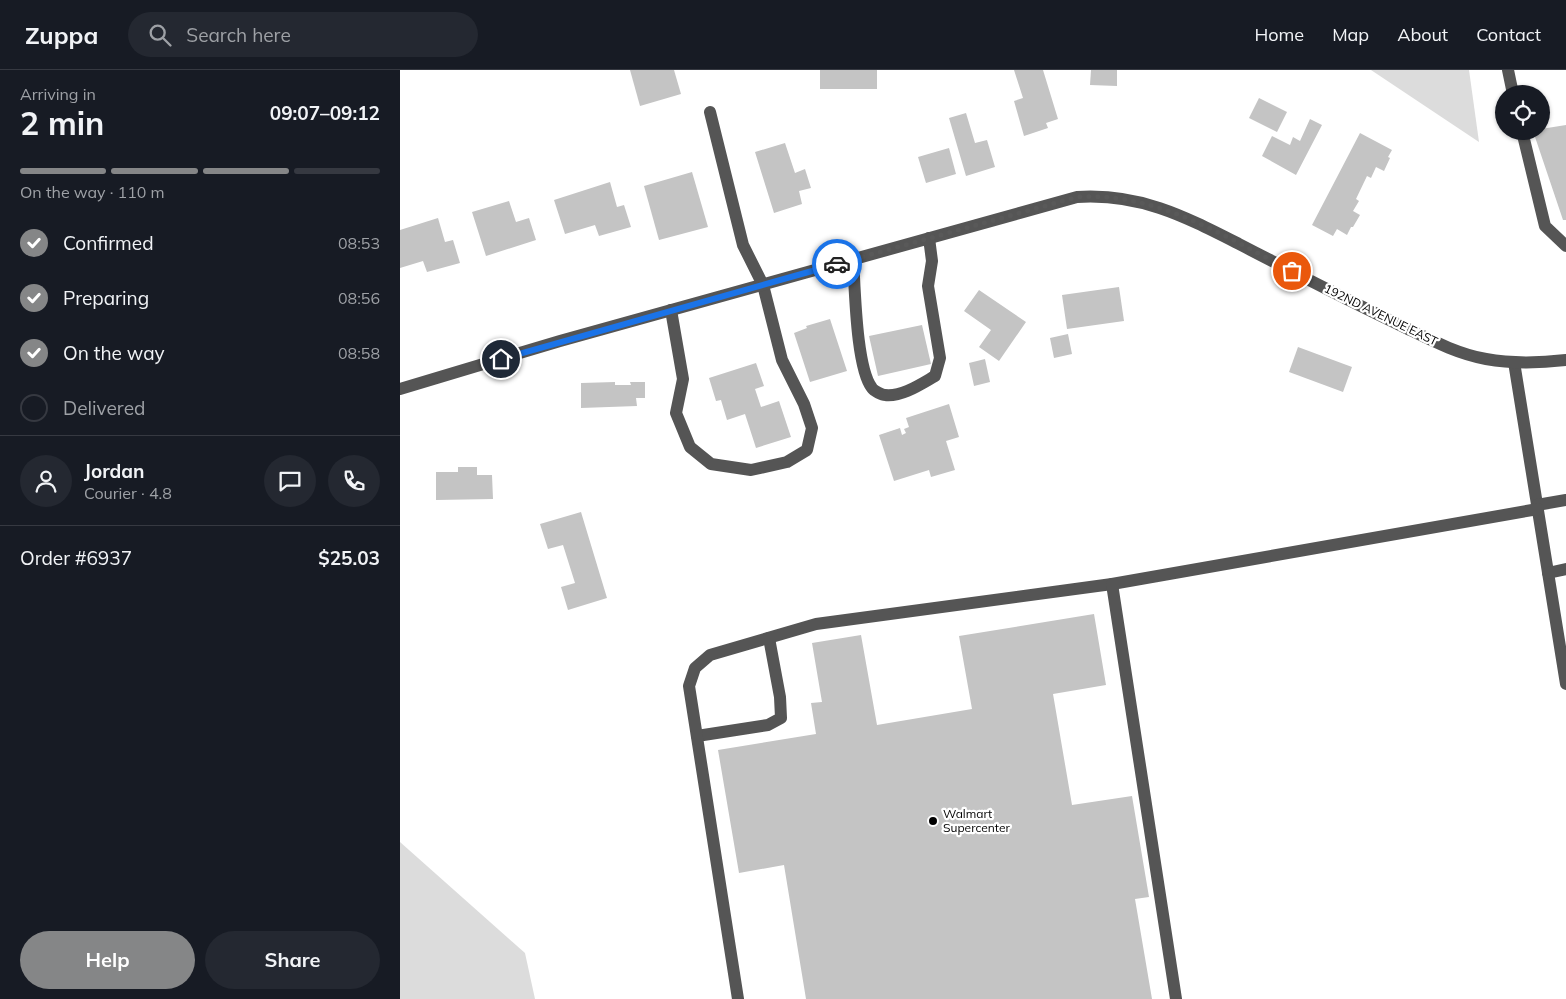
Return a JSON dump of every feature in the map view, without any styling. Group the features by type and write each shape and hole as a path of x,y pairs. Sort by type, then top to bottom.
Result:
{"street":[{"path":"1508,70 1511,85"},
{"path":"671,310 683,378 676,413 690,447 711,464 751,470 787,462 807,450 812,428 804,404 782,360 763,285 743,245 710,112"},
{"path":"1524,140 1545,226 1566,246"},
{"name":"192ND AVENUE EAST","path":"400,389 671,310 1077,197 1099,196 1141,202 1167,209 1204,226 1362,308 1445,346 1485,359 1514,362 1566,360"},
{"path":"853,259 859,343 864,369 872,389 884,396 902,393 935,376 940,358 928,286 932,261 929,238"},
{"path":"1514,362 1548,573 1562,632 1566,684"},
{"path":"738,999 689,686 695,668 710,655 816,624 1112,584 1537,507 1566,500"},
{"path":"1548,573 1566,570"},
{"path":"1112,584 1176,999"},
{"path":"697,736 768,725 781,718 780,697 769,638"}],"shaded area":[{"path":"1371,70 1469,70 1479,142"},
{"path":"400,842 525,953 535,999 400,999"}],"building":[{"path":"630,70 674,70 681,94 640,106"},
{"path":"820,70 877,70 877,89 820,89"},
{"path":"1014,70 1043,70 1058,119 1046,123 1048,128 1024,136 1014,101 1023,98"},
{"path":"1091,70 1117,70 1117,86 1090,85"},
{"path":"1259,98 1287,112 1277,132 1249,118"},
{"path":"966,113 975,143 987,140 995,167 966,176 949,118"},
{"path":"1310,119 1322,125 1296,175 1262,156 1272,136 1290,145 1293,137 1300,141"},
{"path":"1566,125 1566,220 1563,220 1536,140 1550,140 1550,128"},
{"path":"1360,133 1392,150 1388,157 1390,158 1384,171 1376,167 1371,178 1367,176 1356,199 1359,201 1353,211 1360,215 1353,227 1351,227 1347,235 1337,229 1333,236 1312,225"},
{"path":"785,143 795,173 805,169 811,188 799,191 802,204 774,213 755,152"},
{"path":"949,148 956,174 926,183 918,157"},
{"path":"692,172 708,227 659,240 644,186"},
{"path":"610,182 617,207 624,205 631,227 599,236 595,225 565,234 554,200"},
{"path":"509,201 516,222 529,218 536,240 486,256 472,212"},
{"path":"438,218 445,242 453,240 460,263 427,272 423,261 400,268 400,230"},
{"path":"1119,287 1124,321 1067,329 1062,295"},
{"path":"979,290 1026,322 999,361 979,347 991,330 964,311"},
{"path":"830,319 847,371 810,382 794,333 807,328 806,326"},
{"path":"922,325 931,364 878,376 869,336"},
{"path":"1068,334 1072,354 1054,358 1050,338"},
{"path":"1298,347 1352,367 1343,392 1289,372"},
{"path":"985,359 990,382 974,386 969,363"},
{"path":"756,363 764,386 755,389 761,407 779,401 791,437 756,448 745,414 727,420 721,400 716,401 709,378"},
{"path":"615,382 615,385 631,385 630,382 645,382 645,398 636,398 637,406 581,408 581,383"},
{"path":"949,404 959,437 946,441 955,470 931,477 929,470 894,481 879,435 900,428 902,435 906,433 904,429 909,427 906,418"},
{"path":"458,467 477,467 477,475 492,475 493,499 436,500 436,472 458,472"},
{"path":"581,512 607,598 568,610 561,587 575,583 563,545 548,549 540,524"},
{"name":"Walmart Supercenter","path":"1094,614 1106,685 1053,694 1072,805 1132,796 1149,897 1135,899 1152,999 806,999 784,865 739,873 718,750 816,734 811,703 822,702 812,643 861,635 877,725 972,709 959,636"}],"way so far":[{"path":"837,264 1077,197 1099,196 1117,197 1167,209 1292,271"}],"place":[{"name":"Walmart Supercenter","path":"933,821"}],"route":[{"path":"501,359 837,264"}]}
